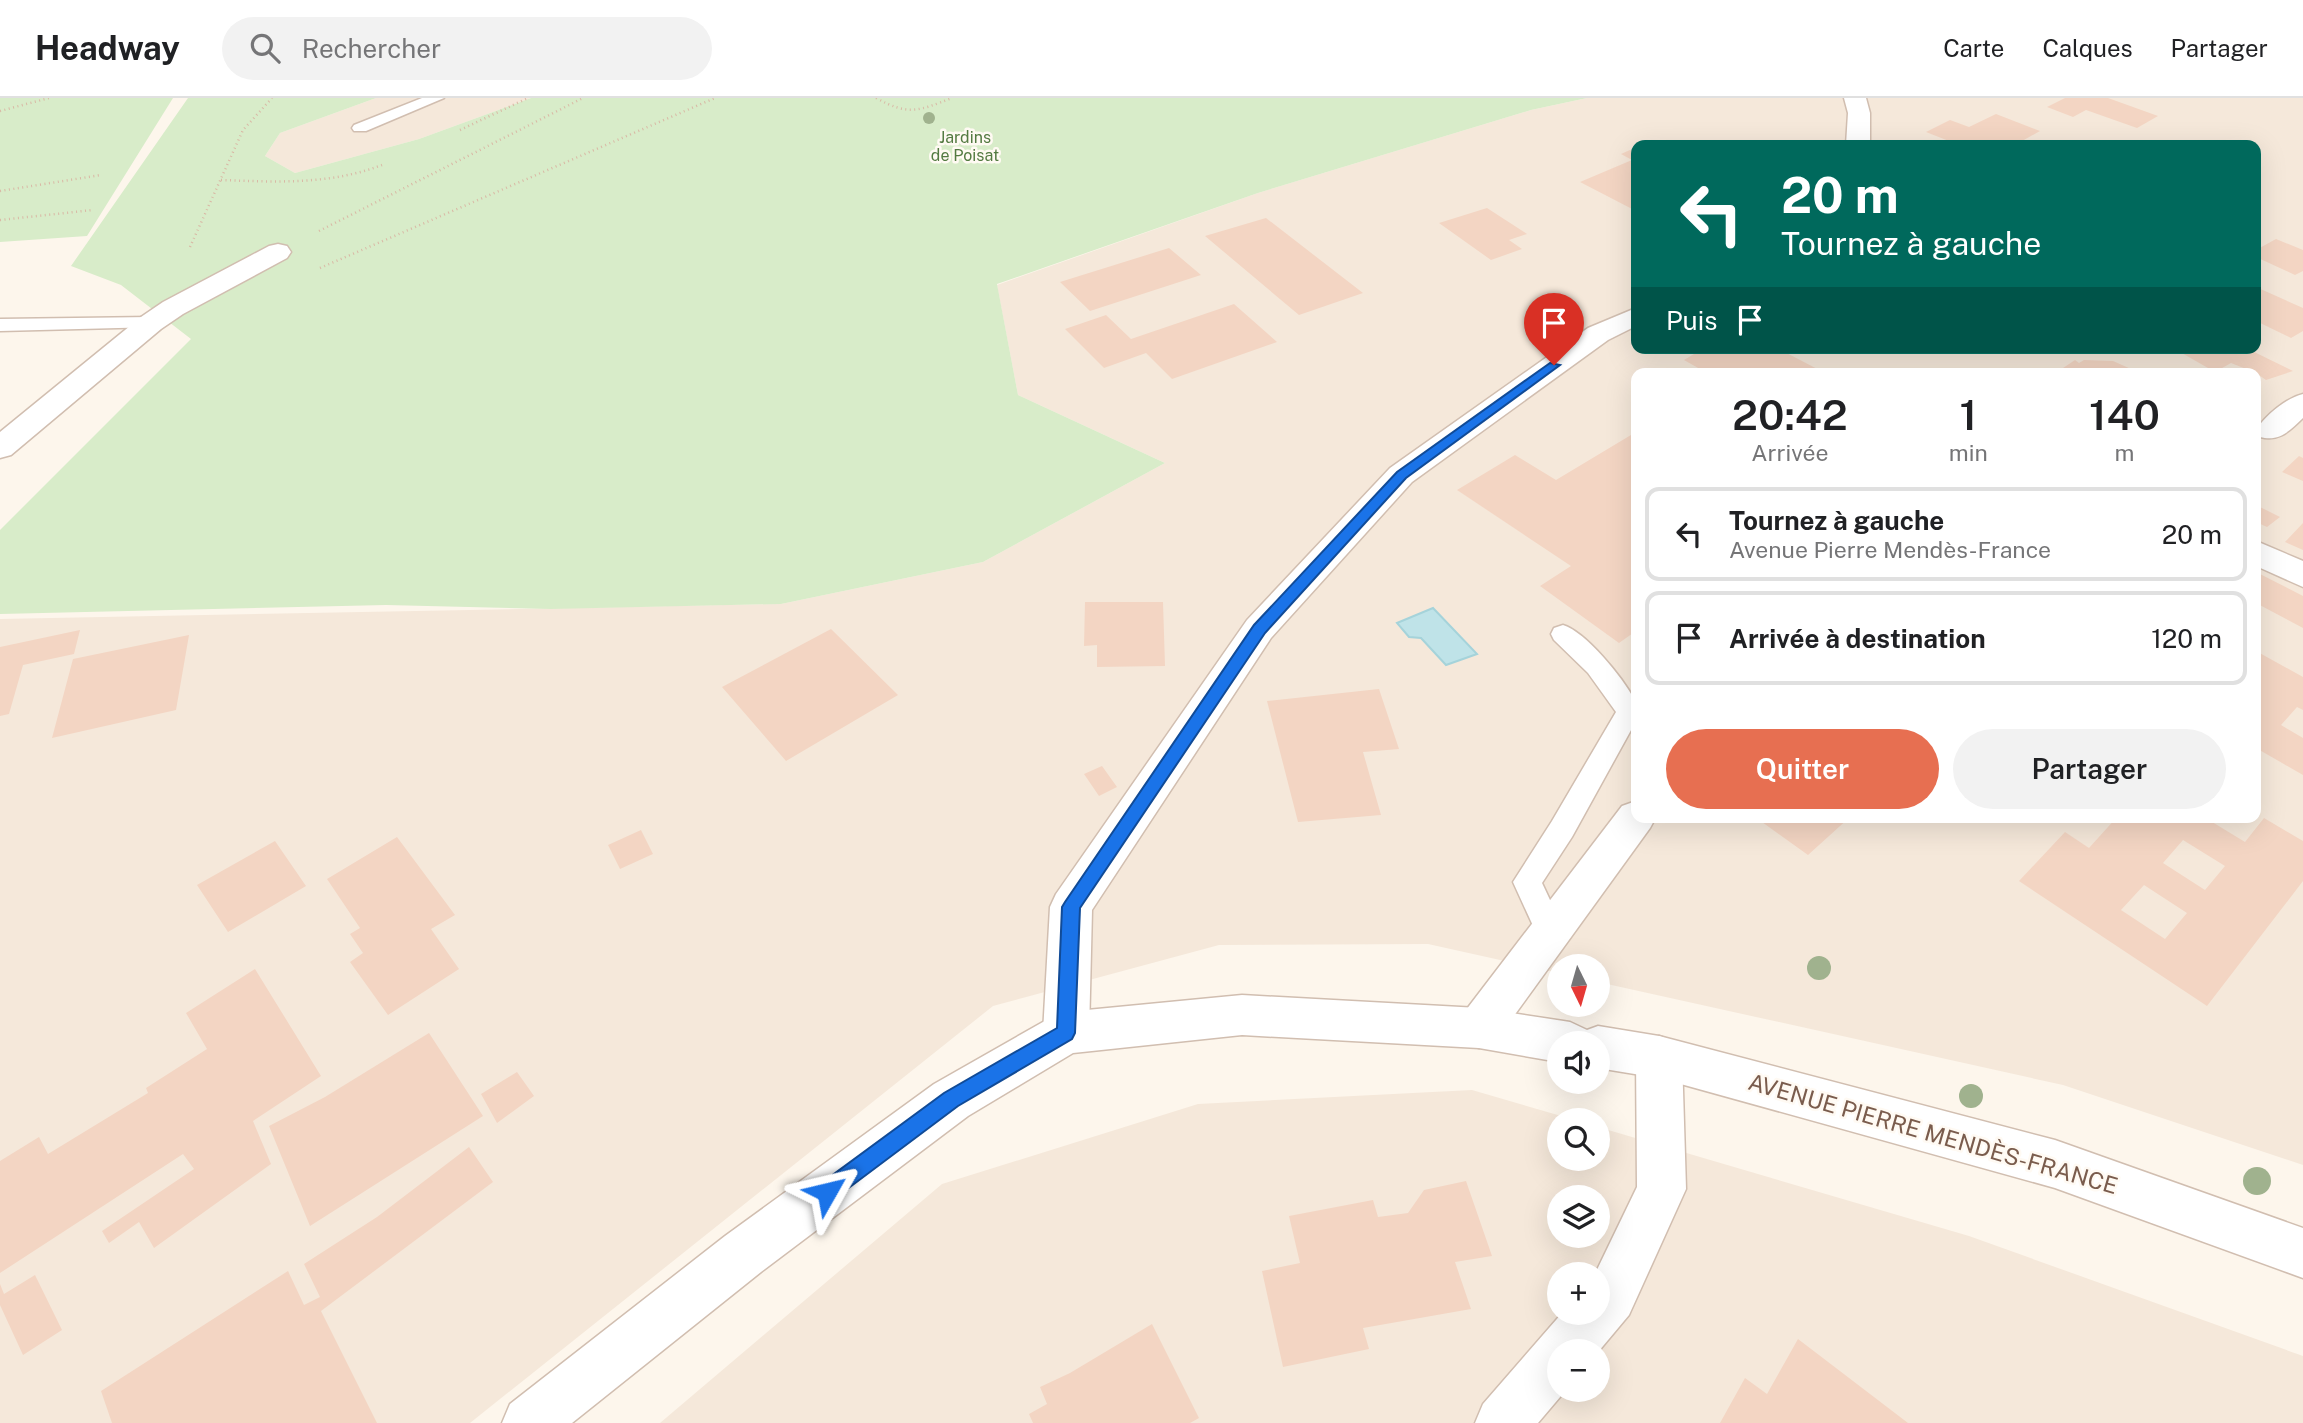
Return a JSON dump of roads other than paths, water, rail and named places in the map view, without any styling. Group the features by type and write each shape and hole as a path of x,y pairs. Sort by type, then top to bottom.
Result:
{"street":[{"path":"1855,98 1859,113 1857,140"},
{"path":"0,448 151,323 173,308 278,252"},
{"path":"1066,1033 1071,907 1259,629 1401,475 1598,334 1631,318"},
{"path":"2271,430 2303,403"},
{"path":"2261,554 2303,575"},
{"path":"1479,1028 1632,823"},
{"path":"529,1423 743,1254 951,1100 1066,1033 1242,1015 1479,1028 1547,1039"},
{"name":"AVENUE PIERRE MENDÈS-FRANCE","path":"1610,1049 1659,1057 2054,1164 2303,1253"},
{"path":"1574,1339 1611,1297 1662,1189 1659,1057"},
{"path":"1502,1423 1547,1371"}],"lane":[{"path":"360,128 436,98"},
{"path":"0,325 151,323"},
{"path":"1550,932 1527,882 1562,829 1629,711 1597,667 1563,634"}],"water":[{"path":"1433,608 1477,654 1446,665 1421,638 1409,637 1397,623"}],"park label":[{"name":"Jardins de Poisat","path":"965,146"}]}
